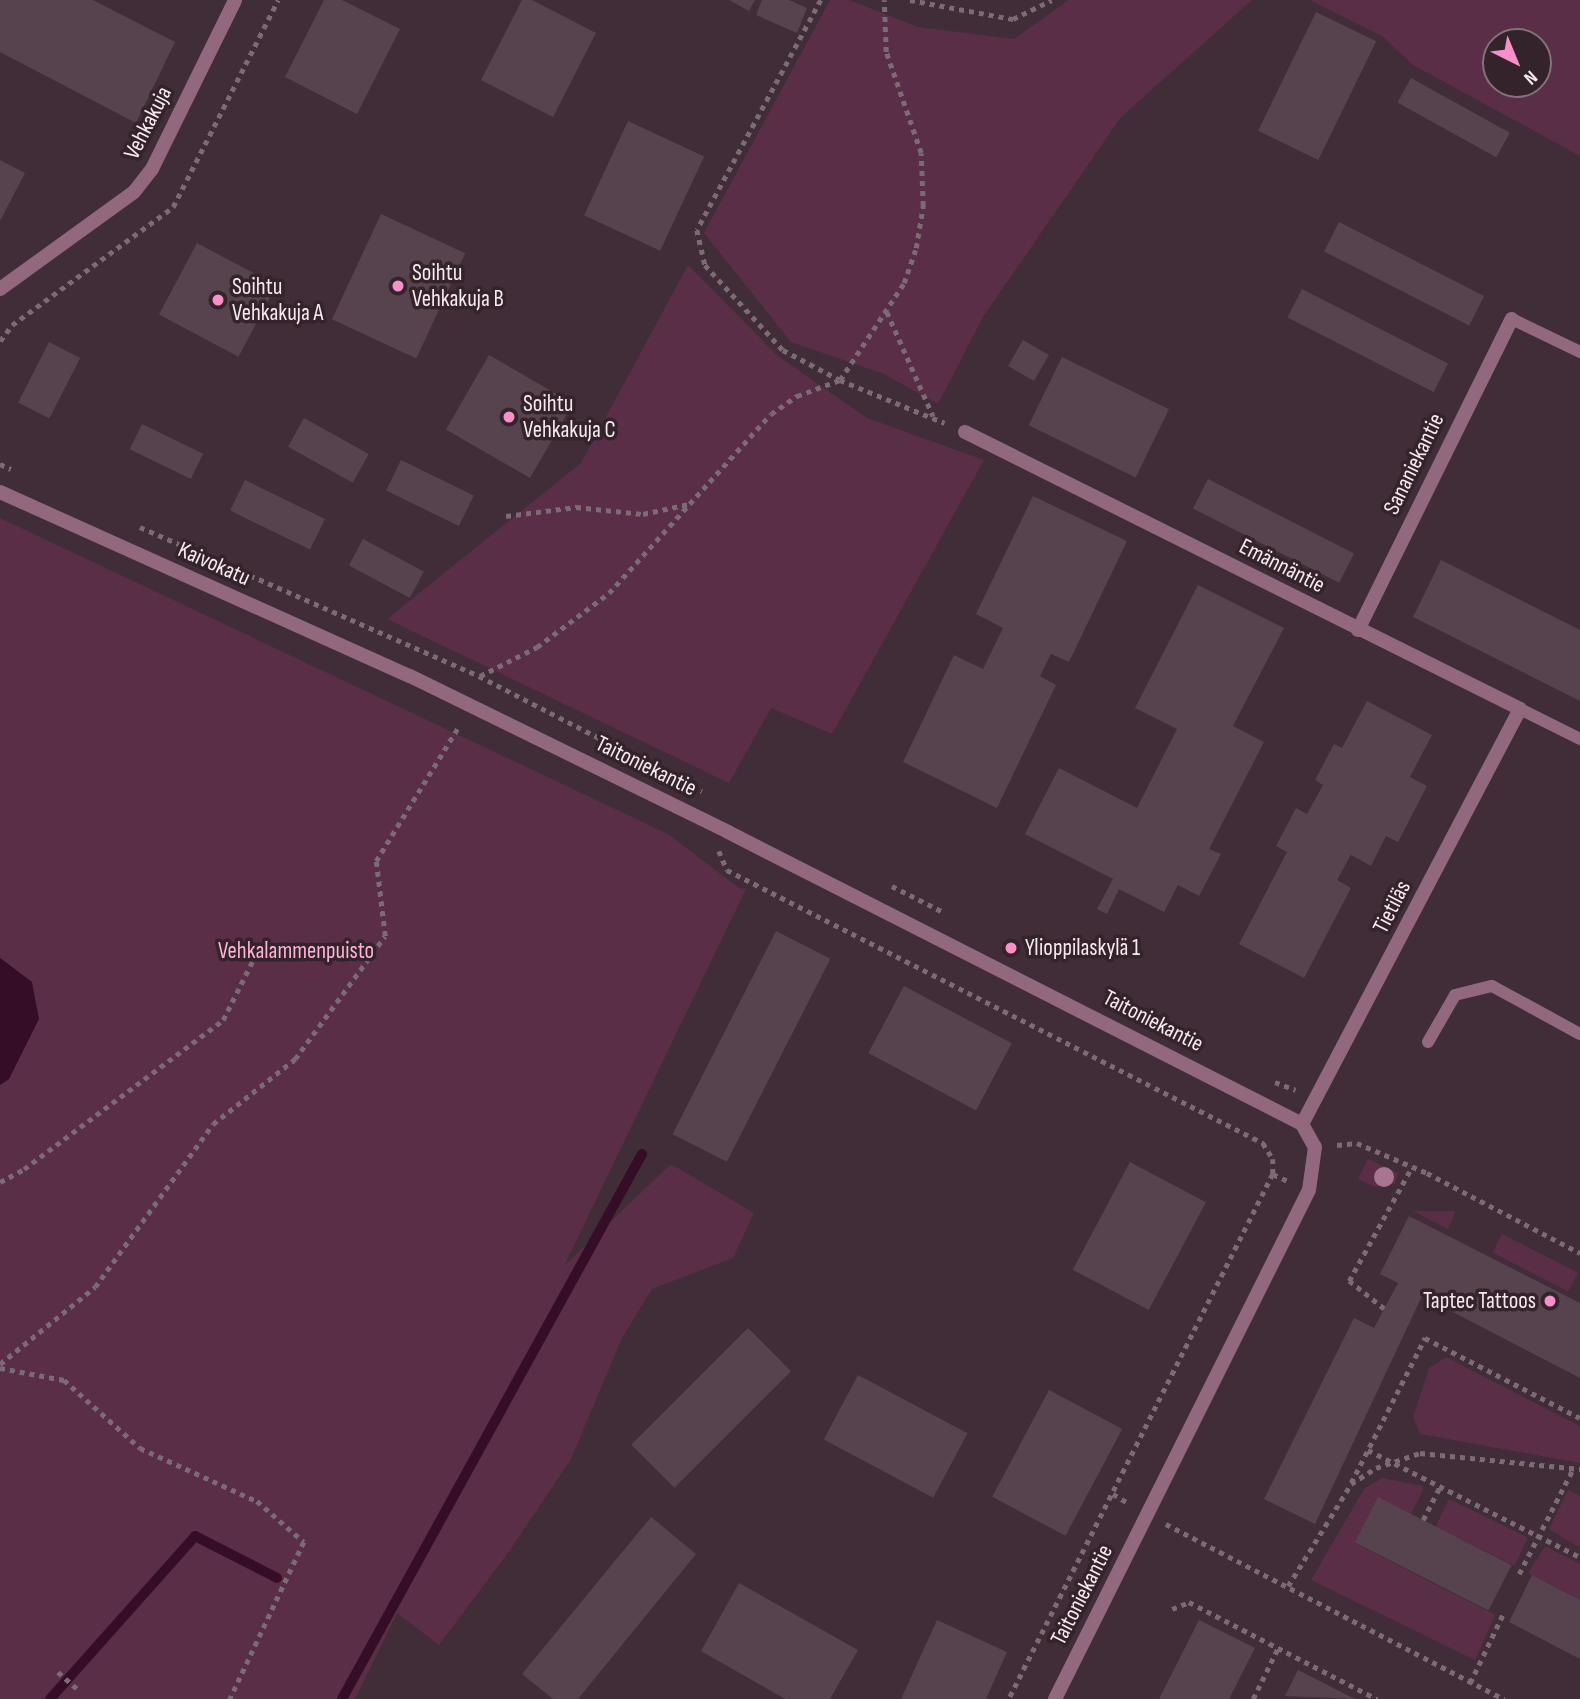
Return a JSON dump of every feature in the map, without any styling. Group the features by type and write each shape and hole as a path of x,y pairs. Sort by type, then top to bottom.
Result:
{"street":[{"name":"Vehkakuja","path":"0,289 134,192 152,169 235,0"},
{"name":"Sananiekantie","path":"1358,629 1512,319"},
{"name":"Emännäntie","path":"965,432 1520,709"},
{"name":"Kaivokatu","path":"0,492 410,676"},
{"name":"Taitoniekantie","path":"410,676 728,832 1302,1125"},
{"name":"Tietiläs","path":"1302,1125 1520,709"},
{"path":"1302,1125 1315,1147"},
{"name":"Taitoniekantie","path":"1055,1699 1310,1191 1315,1147"}],"lane":[{"path":"1512,319 1580,352"},
{"name":"Emännäntie","path":"1520,709 1580,739"},
{"path":"1428,1042 1455,995 1492,986 1580,1034"}],"path":[{"path":"821,0 697,230 705,265 783,350 840,380 965,432"},
{"path":"479,676 537,647 609,593 771,414 797,396 840,380 887,311 916,248 923,206 921,153 886,52 884,0"},
{"path":"909,0 1013,19 1052,0"},
{"path":"887,311 933,417"},
{"path":"0,464 13,470"},
{"path":"506,516 576,508 643,514 690,504"},
{"path":"138,525 425,652"},
{"path":"0,1366 95,1287 213,1124 295,1059 385,936 376,861 487,681"},
{"path":"728,832 718,854 727,870 1263,1143 1273,1159 1273,1174 1009,1699"},
{"path":"0,1182 24,1169 223,1020 260,946"},
{"path":"1315,1147 1357,1143 1412,1167 1580,1253"},
{"path":"1384,1309 1349,1282 1412,1167"},
{"path":"1288,1586 1351,1484 1425,1338 1580,1418"},
{"path":"0,1366 64,1380 140,1448 257,1500 304,1542 230,1699"},
{"path":"1368,1450 1580,1557"},
{"path":"1351,1484 1393,1462 1420,1454 1470,1455 1577,1469 1519,1574"},
{"path":"1423,1520 1440,1486"},
{"path":"1170,1527 1504,1699"},
{"path":"1172,1609 1189,1602 1377,1699"},
{"path":"1470,1683 1504,1612"},
{"path":"1253,1699 1278,1648"},
{"path":"58,1672 79,1690"}],"green space":[{"path":"830,0 849,0 918,27 1014,39 1069,0 1252,0 1121,117 983,317 938,404 884,374 791,342 704,233"},
{"path":"1310,0 1580,0 1580,156 1413,65 1382,36"},
{"path":"688,265 778,356 867,418 984,460 832,734 771,708 729,783 387,619 581,463"},
{"name":"Vehkalammenpuisto","path":"0,518 668,834 739,888 746,889 564,1266 671,1164 754,1213 733,1258 652,1289 622,1338 571,1459 510,1550 439,1645 397,1613 355,1699 0,1699 0,1085 9,1079 32,982 0,958"},
{"path":"1368,1159 1398,1173 1395,1184 1375,1187 1358,1179"},
{"path":"1413,1211 1456,1211 1448,1229"},
{"path":"1502,1234 1578,1273 1568,1291 1492,1253"},
{"path":"1446,1357 1580,1426 1580,1463 1420,1434 1413,1417 1429,1368"},
{"path":"1382,1478 1422,1486 1423,1490 1411,1514 1355,1543 1495,1615 1475,1660 1311,1580 1364,1489"},
{"path":"1568,1490 1580,1496 1580,1548 1549,1529"},
{"path":"1449,1499 1528,1538 1515,1565 1435,1527"},
{"path":"1545,1546 1580,1564 1580,1600 1528,1573"}],"shaded area":[{"path":"0,958 32,982 39,1019 9,1079 0,1085"}],"building":[{"path":"0,0 93,0 175,42 136,123 0,52"},
{"path":"324,0 342,0 400,29 357,114 285,77"},
{"path":"522,0 532,0 596,33 553,117 481,80"},
{"path":"729,0 755,0 749,11"},
{"path":"762,0 789,0 807,8 797,33 756,15"},
{"path":"1316,12 1376,41 1318,160 1258,131"},
{"path":"1411,78 1510,133 1496,157 1397,102"},
{"path":"628,121 704,156 660,251 584,215"},
{"path":"0,160 25,173 0,221"},
{"name":"Soihtu Vehkakuja B","path":"381,214 465,253 416,358 332,319"},
{"path":"1339,222 1484,296 1469,325 1324,251"},
{"name":"Soihtu Vehkakuja A","path":"197,243 276,285 238,357 159,315"},
{"path":"1302,289 1448,363 1434,392 1287,318"},
{"path":"1023,340 1049,355 1034,381 1008,366"},
{"path":"49,342 80,358 49,418 18,403"},
{"name":"Soihtu Vehkakuja C","path":"489,355 573,404 530,478 446,429"},
{"path":"1062,357 1169,409 1136,477 1029,425"},
{"path":"304,418 369,454 353,483 288,447"},
{"path":"142,424 203,454 191,479 130,449"},
{"path":"401,460 474,496 459,526 386,491"},
{"path":"1208,479 1354,553 1339,583 1193,508"},
{"path":"245,480 325,519 310,550 230,511"},
{"path":"1033,496 1127,541 1069,662 1051,654 1040,676 1056,685 997,808 903,762 954,655 983,669 1003,628 976,614"},
{"path":"363,539 424,571 410,598 349,565"},
{"path":"1441,560 1580,630 1580,701 1413,617"},
{"path":"1198,585 1284,628 1233,726 1264,742 1209,849 1221,854 1199,896 1178,885 1164,912 1119,889 1107,914 1097,909 1113,879 1025,834 1059,768 1137,808 1177,729 1135,708"},
{"path":"1367,701 1432,735 1410,777 1427,786 1398,842 1386,836 1371,866 1351,855 1337,880 1351,888 1304,978 1239,944 1287,852 1276,846 1296,808 1307,814 1323,785 1315,780 1334,744 1342,748"},
{"path":"776,931 830,959 727,1162 672,1134"},
{"path":"904,986 1012,1043 976,1110 868,1053"},
{"path":"1130,1162 1206,1202 1149,1310 1073,1270"},
{"path":"1409,1216 1580,1303 1580,1378 1422,1296 1315,1524 1264,1499 1354,1318 1374,1328 1398,1283 1380,1274"},
{"path":"748,1328 791,1371 674,1488 631,1445"},
{"path":"858,1375 967,1433 933,1498 824,1439"},
{"path":"1049,1390 1122,1429 1065,1536 992,1497"},
{"path":"1378,1497 1512,1565 1488,1611 1355,1542"},
{"path":"651,1517 696,1554 578,1699 553,1699 522,1674"},
{"path":"1532,1575 1580,1600 1580,1659 1509,1622"},
{"path":"739,1583 858,1650 830,1699 785,1699 701,1651"},
{"path":"937,1620 1007,1652 986,1699 901,1699"},
{"path":"1199,1620 1255,1648 1229,1699 1159,1699"},
{"path":"1298,1670 1355,1699 1285,1696"}],"waterway":[{"path":"342,1699 642,1154"},
{"path":"50,1699 195,1536 277,1578"}],"place":[{"name":"Soihtu Vehkakuja B","path":"398,286"},
{"name":"Soihtu Vehkakuja A","path":"218,300"},
{"name":"Soihtu Vehkakuja C","path":"509,417"},
{"name":"Ylioppilaskylä 1","path":"1011,948"},
{"name":"Taptec Tattoos","path":"1550,1301"}]}
